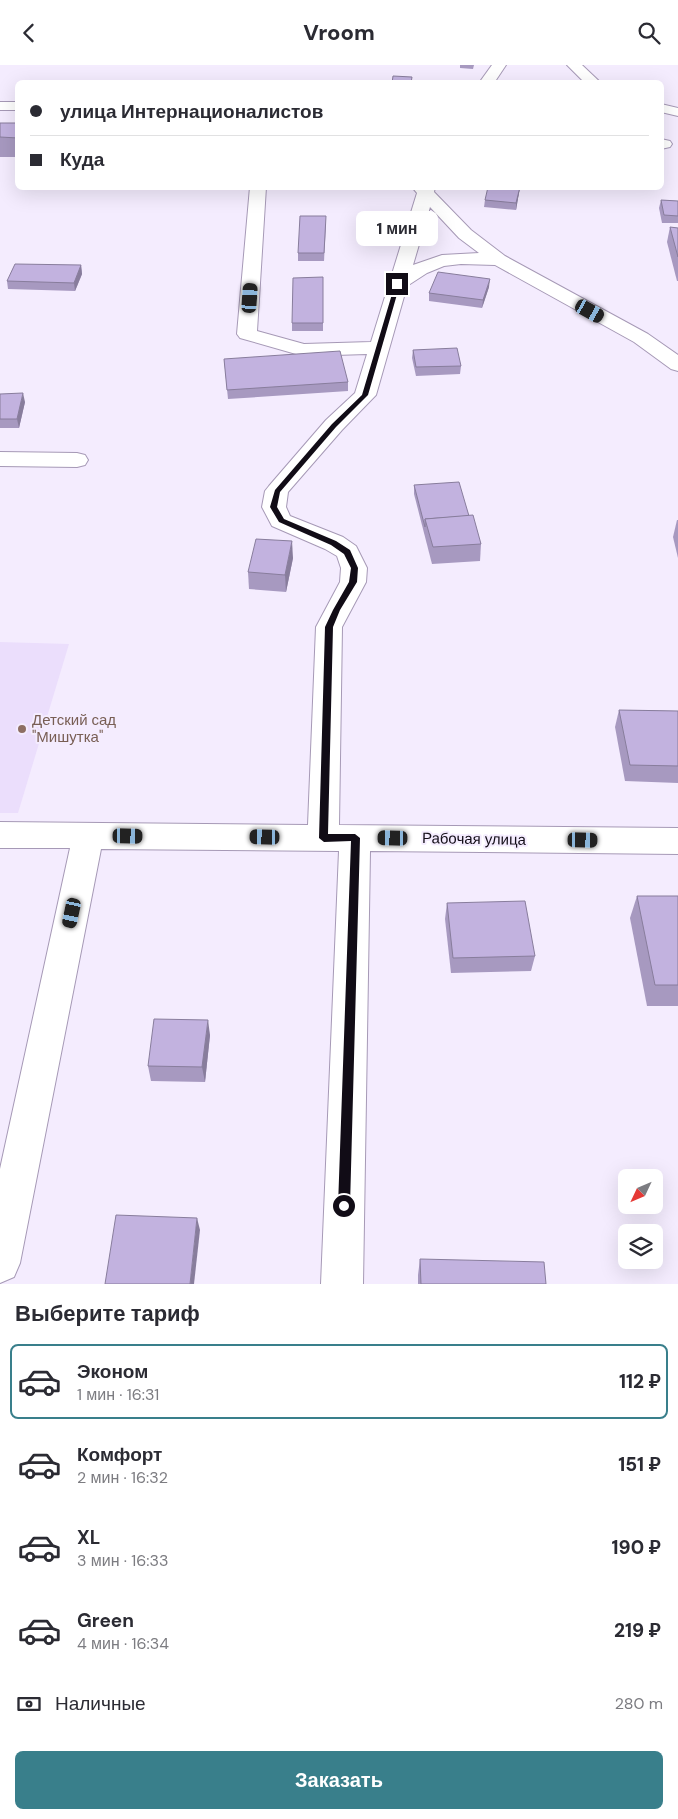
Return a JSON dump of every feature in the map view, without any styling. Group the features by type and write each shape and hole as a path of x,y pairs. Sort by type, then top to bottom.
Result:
{"street":[{"path":"488,80 499,65"},
{"path":"574,65 591,80"},
{"path":"0,106 15,106"},
{"path":"664,109 678,112"},
{"path":"258,190 247,334 303,350 379,348"},
{"path":"342,1284 339,838 329,627 353,582 354,568 347,552 334,543 281,521 274,507 277,491 334,425 364,395 424,190"},
{"path":"425,190 465,234 499,260 641,339 678,365"},
{"path":"397,284 425,266 447,260 464,258 499,260"},
{"path":"0,459 77,460"},
{"name":"Рабочая улица","path":"0,835 678,841"},
{"path":"0,1263 88,835"}],"shaded area":[{"name":"Детский сад \"Мишутка\"","path":"0,642 69,644 18,813 0,813"}],"building":[{"path":"393,76 412,77 412,80 392,80"},
{"path":"0,123 15,123 15,138 0,137"},
{"path":"487,190 519,190 516,203 485,200"},
{"path":"661,200 678,201 678,216 664,215"},
{"path":"300,216 326,216 324,253 298,253"},
{"path":"670,227 678,228 678,257"},
{"path":"15,264 81,265 74,283 7,281"},
{"path":"438,272 490,279 483,300 429,293"},
{"path":"323,277 323,323 292,323 293,278"},
{"path":"457,348 461,366 416,367 413,350"},
{"path":"340,351 348,382 227,390 224,359"},
{"path":"23,393 17,419 0,419 0,394"},
{"path":"459,482 469,516 425,519 425,527 414,485"},
{"path":"473,515 481,544 433,547 425,519"},
{"path":"256,539 292,541 285,575 248,572"},
{"path":"619,710 678,711 678,766 630,765"},
{"path":"637,896 678,896 678,985 655,985"},
{"path":"525,901 535,956 453,958 447,903"},
{"path":"154,1019 208,1020 202,1067 148,1066"},
{"path":"116,1215 197,1218 190,1284 105,1284"},
{"path":"420,1259 544,1262 546,1284 421,1284"}],"place":[{"name":"Детский сад \"Мишутка\"","path":"22,729"}],"route":[{"path":"344,1206 355,838 324,838 326,705 329,627 353,582 354,568 347,552 334,543 281,521 274,507 277,491 334,425 364,395 397,284"}]}
